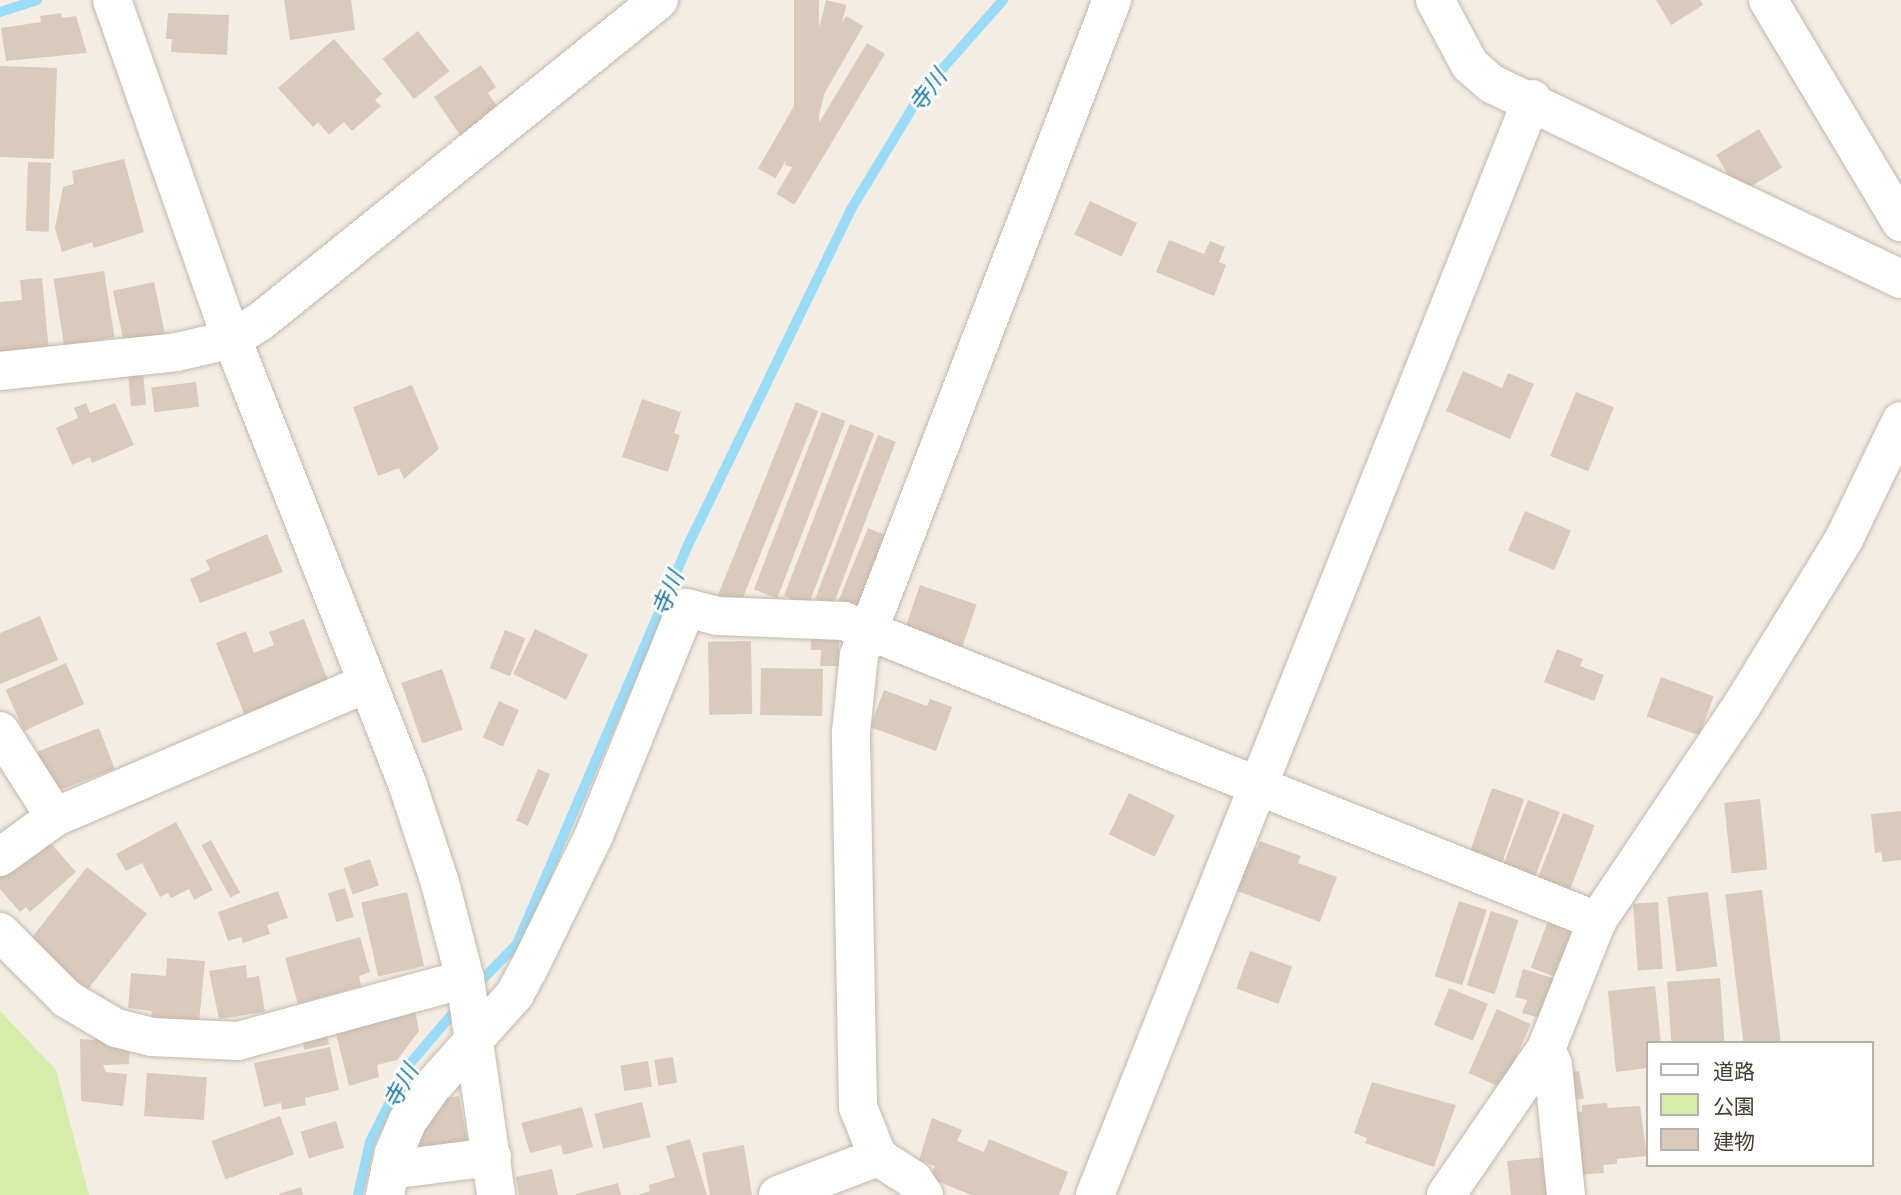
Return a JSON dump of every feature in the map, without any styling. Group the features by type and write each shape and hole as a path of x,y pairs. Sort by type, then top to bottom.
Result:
{"street":[{"path":"112,0 233,339 368,683 440,883 465,979 496,1195"},
{"path":"0,371 177,352 233,339 659,0"},
{"path":"924,1195 914,1180 878,1157 858,1107 850,732 866,629 1112,0"},
{"path":"1435,0 1470,65 1492,84 1532,99 1901,279"},
{"path":"1768,0 1901,222"},
{"path":"1095,1195 1532,99"},
{"path":"1446,1195 1546,1049 1597,921 1648,851 1829,563 1866,499 1901,421"},
{"path":"388,1183 407,1122 473,1034 528,970 594,835 686,608 718,616 844,621 1597,921"},
{"path":"0,857 55,817 368,683"},
{"path":"0,731 55,817"},
{"path":"0,932 66,999 116,1028 152,1037 238,1041 465,979"},
{"path":"1546,1049 1553,1065 1566,1195"},
{"path":"388,1183 492,1157"},
{"path":"778,1195 878,1157"}],"green space":[{"path":"0,1011 56,1070 89,1195 0,1195"}],"building":[{"path":"284,0 351,0 355,30 290,40"},
{"path":"794,0 819,0 819,148 794,148"},
{"path":"826,0 846,5 805,170 785,165"},
{"path":"1656,0 1700,0 1703,5 1671,25"},
{"path":"61,13 62,18 76,16 87,53 6,61 1,28 41,22 40,16"},
{"path":"168,13 229,15 227,55 171,52 172,39 166,39"},
{"path":"846,16 863,26 775,178 758,168"},
{"path":"418,31 449,71 414,99 383,59"},
{"path":"334,39 382,94 375,100 381,106 352,131 344,122 329,135 318,122 313,127 278,88"},
{"path":"867,43 885,54 794,205 776,194"},
{"path":"481,65 496,87 488,93 497,106 485,115 490,122 466,144 434,97"},
{"path":"0,66 57,68 54,159 0,157"},
{"path":"1759,129 1782,168 1739,193 1716,155"},
{"path":"124,159 144,232 94,248 92,242 62,252 55,228 63,187 74,184 72,171"},
{"path":"28,162 51,163 49,232 26,231"},
{"path":"1090,201 1137,223 1121,257 1074,235"},
{"path":"1169,240 1204,254 1210,241 1225,247 1219,262 1226,265 1214,296 1156,272"},
{"path":"104,271 114,337 64,345 54,279"},
{"path":"42,278 49,351 0,356 0,302 22,300 20,280"},
{"path":"154,282 166,341 125,349 113,291"},
{"path":"1463,371 1502,388 1508,373 1534,384 1510,439 1446,411"},
{"path":"143,372 146,405 131,406 128,373"},
{"path":"196,382 199,407 154,412 151,387"},
{"path":"412,385 439,449 404,479 399,468 378,476 353,407"},
{"path":"1576,392 1614,407 1588,471 1550,456"},
{"path":"642,399 681,412 674,433 680,435 668,472 622,457"},
{"path":"796,402 818,411 740,606 717,597"},
{"path":"86,403 90,413 115,403 134,445 92,463 90,457 72,465 56,428 78,418 74,408"},
{"path":"822,412 845,421 777,598 754,589"},
{"path":"850,424 874,433 808,605 784,596"},
{"path":"878,435 896,442 833,605 815,598"},
{"path":"1525,511 1571,531 1554,570 1508,551"},
{"path":"868,528 888,536 859,609 839,600"},
{"path":"267,534 283,572 200,603 190,579 210,570 206,560"},
{"path":"920,585 977,605 962,648 905,628"},
{"path":"40,616 58,660 0,684 0,633"},
{"path":"304,619 329,683 245,716 216,643 246,631 254,653 274,645 269,632"},
{"path":"535,629 588,655 566,700 513,674"},
{"path":"505,630 525,638 510,676 490,668"},
{"path":"811,633 839,633 839,666 820,666 821,650 811,650"},
{"path":"751,641 752,714 709,715 708,642"},
{"path":"1557,649 1583,659 1580,666 1604,675 1594,701 1544,682"},
{"path":"66,663 84,704 24,731 6,690"},
{"path":"761,668 823,669 822,716 760,715"},
{"path":"442,669 463,730 422,744 401,683"},
{"path":"1661,677 1714,696 1699,736 1647,716"},
{"path":"884,690 927,706 930,699 952,707 936,751 870,727"},
{"path":"499,701 519,710 503,746 483,738"},
{"path":"99,728 115,769 49,794 34,753"},
{"path":"538,769 550,774 528,826 516,821"},
{"path":"1492,788 1524,799 1501,867 1469,856"},
{"path":"1129,793 1175,815 1155,857 1109,834"},
{"path":"1760,799 1767,870 1732,873 1724,803"},
{"path":"1528,800 1560,812 1534,880 1502,868"},
{"path":"1901,811 1901,860 1883,862 1881,852 1875,853 1871,814"},
{"path":"1563,813 1595,825 1569,892 1537,880"},
{"path":"176,822 213,890 194,900 189,889 171,898 168,893 160,897 142,863 126,871 116,854"},
{"path":"211,840 240,892 230,898 201,845"},
{"path":"49,841 76,872 30,912 26,907 20,912 0,889 0,873"},
{"path":"1260,841 1301,856 1298,863 1337,877 1320,922 1235,890 1251,846 1257,849"},
{"path":"370,859 379,885 353,895 344,868"},
{"path":"87,867 147,914 88,989 28,943"},
{"path":"345,888 354,917 337,922 328,893"},
{"path":"1762,890 1781,1041 1743,1041 1725,895"},
{"path":"278,891 288,918 267,925 270,934 243,943 241,937 228,941 218,912"},
{"path":"407,892 424,966 378,977 361,903"},
{"path":"1708,892 1717,966 1676,971 1667,897"},
{"path":"1459,901 1487,910 1462,985 1435,976"},
{"path":"1658,902 1663,969 1638,971 1633,904"},
{"path":"1491,911 1519,920 1494,994 1467,985"},
{"path":"1549,918 1576,928 1558,978 1531,968"},
{"path":"360,937 370,972 359,976 361,986 298,1004 285,958"},
{"path":"1250,951 1292,966 1279,1004 1236,989"},
{"path":"167,958 205,961 199,1022 151,1017 152,1011 128,1008 131,973 166,976"},
{"path":"246,965 247,978 259,976 265,1012 219,1019 209,971"},
{"path":"1523,969 1556,979 1543,1019 1522,1013 1527,1000 1515,997"},
{"path":"1720,978 1724,1041 1671,1041 1667,982"},
{"path":"1655,986 1661,1041 1646,1041 1646,1068 1616,1072 1608,991"},
{"path":"1449,988 1488,1004 1473,1041 1434,1025"},
{"path":"414,1006 419,1031 397,1060 377,1065 379,1077 349,1086 335,1030"},
{"path":"1497,1009 1531,1024 1502,1088 1469,1073"},
{"path":"325,1026 329,1045 304,1050 301,1031"},
{"path":"95,1029 130,1046 129,1064 103,1065 106,1072 127,1074 123,1106 81,1101 80,1039 94,1040"},
{"path":"330,1047 339,1090 305,1098 306,1105 282,1110 281,1103 264,1107 254,1063"},
{"path":"673,1057 677,1083 658,1086 654,1060"},
{"path":"648,1061 652,1087 624,1091 620,1065"},
{"path":"1579,1071 1584,1099 1569,1101 1564,1074"},
{"path":"147,1073 207,1077 204,1120 144,1116"},
{"path":"1372,1082 1456,1105 1434,1167 1365,1143 1367,1138 1354,1133"},
{"path":"459,1096 469,1150 420,1159 416,1138 435,1100"},
{"path":"642,1102 651,1137 603,1149 594,1114"},
{"path":"1607,1103 1608,1108 1640,1106 1646,1156 1617,1159 1617,1164 1603,1165 1604,1173 1573,1175 1568,1114 1582,1112 1582,1105"},
{"path":"582,1107 593,1147 563,1155 561,1145 530,1153 521,1123"},
{"path":"280,1116 294,1155 225,1179 211,1141"},
{"path":"932,1118 962,1130 957,1141 984,1152 989,1139 1068,1172 1059,1195 971,1195 930,1178 935,1166 919,1160"},
{"path":"336,1121 344,1148 309,1159 301,1132"},
{"path":"690,1139 707,1195 637,1195 650,1191 649,1185 675,1177 666,1146"},
{"path":"744,1145 752,1195 710,1195 702,1153"},
{"path":"1545,1157 1549,1195 1511,1195 1507,1161"},
{"path":"552,1169 558,1195 519,1195 516,1177"},
{"path":"618,1183 621,1195 576,1195 576,1194"},
{"path":"301,1187 303,1195 279,1195 279,1194"}],"waterway":[{"path":"0,12 37,0"},
{"name":"寺川","path":"476,986 517,944 690,541 850,211 922,92 1003,0"},
{"name":"寺川","path":"358,1195 370,1142 408,1066 459,1006"}]}
